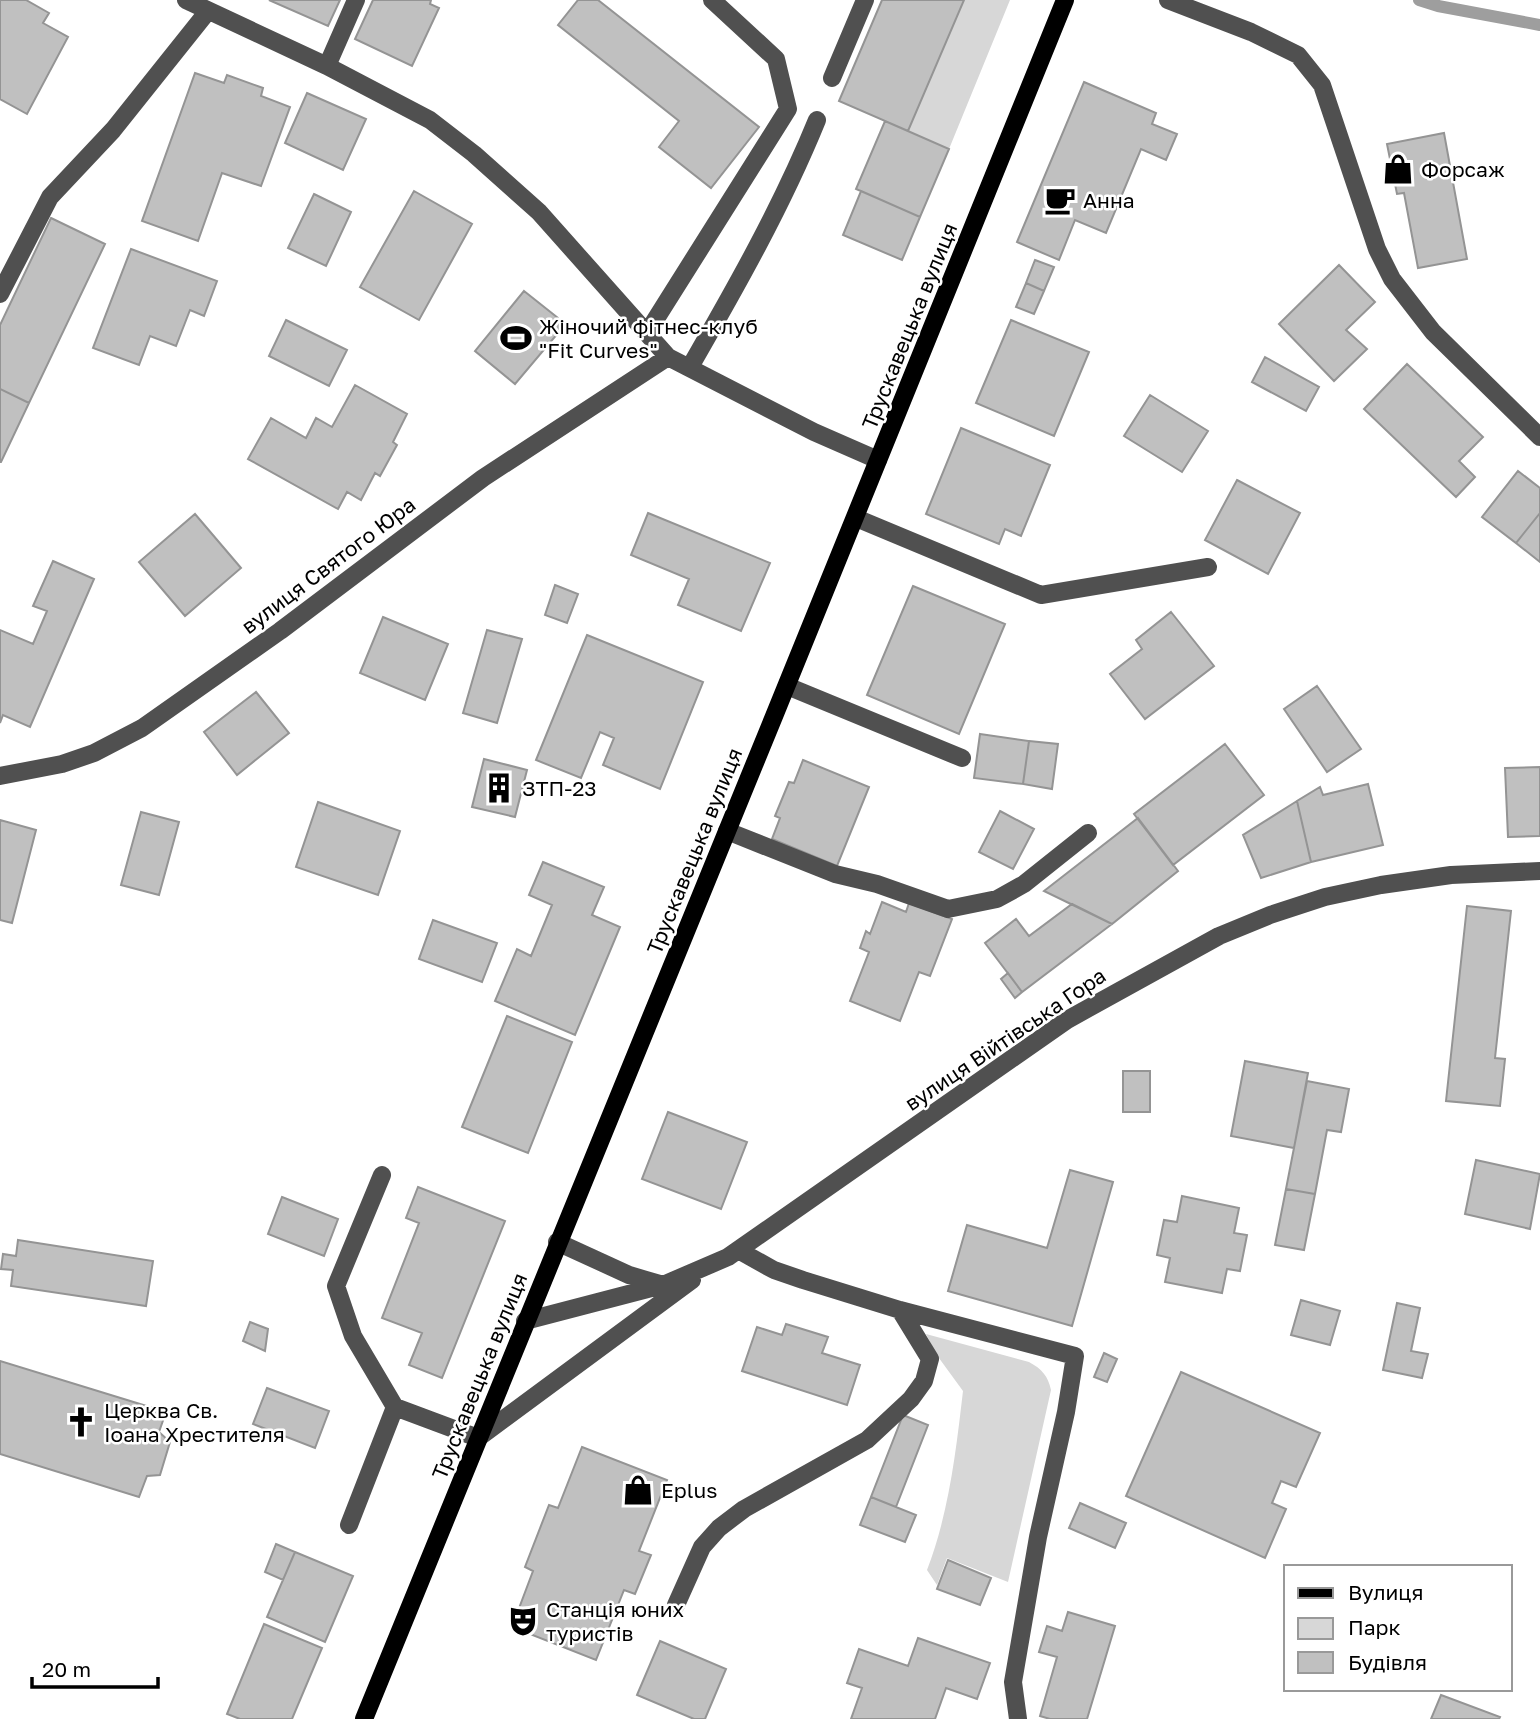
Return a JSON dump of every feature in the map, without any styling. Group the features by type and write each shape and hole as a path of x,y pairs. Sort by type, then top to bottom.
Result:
{"main road":[{"name":"Трускавецька вулиця","path":"364,1719 1065,0"}],"street":[{"path":"186,0 327,66 430,120 474,154 539,212 668,357 806,428 878,460"},
{"path":"327,66 356,0"},
{"path":"647,333 788,109 776,59 712,0"},
{"path":"832,78 865,0"},
{"path":"1168,0 1251,32 1298,55 1322,85 1377,249 1392,279 1433,332 1540,437"},
{"path":"0,294 50,197 113,130 208,11"},
{"path":"690,368 743,275 804,153 817,120"},
{"name":"вулиця Святого Юра","path":"0,776 62,764 142,728 280,631 483,478 668,357"},
{"path":"856,518 1041,595 1208,567"},
{"path":"787,686 962,758"},
{"path":"727,831 835,874 877,884 948,909 997,899 1024,884 1088,833"},
{"name":"вулиця Війтівська Гора","path":"525,1321 663,1285 712,1266 738,1251 1067,1020 1219,936 1303,904 1381,885 1451,875 1540,871"},
{"path":"382,1175 336,1286 352,1336 396,1407 478,1438 712,1266"},
{"path":"558,1242 629,1275 663,1285"},
{"path":"738,1251 774,1270 901,1310 1075,1356 1066,1412 1038,1537 1013,1682 1018,1719"},
{"path":"676,1605 702,1547 719,1528 744,1509 867,1440 911,1399 924,1381 930,1359 901,1310"},
{"path":"349,1525 396,1407"}],"green space":[{"path":"964,0 1010,0 949,149 908,131"},
{"path":"926,1334 1029,1362 1044,1373 1050,1385 1008,1582 947,1558 937,1585 927,1570 946,1504 963,1391 936,1354"}],"building":[{"path":"0,0 26,0 49,13 43,23 68,37 27,114 0,99"},
{"path":"269,0 340,0 328,26"},
{"path":"373,0 431,0 430,4 439,8 412,66 355,39"},
{"path":"578,0 598,0 759,127 711,188 659,147 679,121 558,25"},
{"path":"882,0 964,0 908,131 839,101"},
{"path":"195,73 224,83 227,75 263,88 261,96 290,107 261,186 222,173 198,241 142,221"},
{"path":"1084,82 1156,113 1152,124 1177,134 1166,160 1141,149 1106,233 1075,220 1059,260 1017,242"},
{"path":"307,93 366,119 343,170 285,143"},
{"path":"885,121 949,149 920,217 856,189"},
{"path":"1444,133 1467,259 1418,268 1404,193 1397,194 1387,144"},
{"path":"414,191 472,224 419,320 360,287"},
{"path":"861,191 920,217 902,260 843,235"},
{"path":"314,194 351,212 326,266 288,248"},
{"path":"51,218 105,244 29,403 0,389 0,325"},
{"path":"131,249 217,281 204,316 190,310 176,346 150,336 139,365 93,348"},
{"path":"1035,260 1054,267 1044,291 1026,283"},
{"path":"1339,265 1375,302 1346,330 1367,349 1334,381 1279,324"},
{"path":"1026,283 1044,291 1034,314 1016,307"},
{"path":"524,291 558,318 559,332 515,384 475,351"},
{"path":"286,320 347,350 329,386 269,356"},
{"path":"1011,320 1089,352 1054,436 976,403"},
{"path":"1265,357 1319,387 1306,411 1252,382"},
{"path":"1407,364 1483,437 1459,461 1475,477 1456,497 1364,409"},
{"path":"355,385 407,414 393,442 397,445 380,476 375,473 361,500 347,492 338,509 248,459 271,418 306,438 316,418 332,427"},
{"path":"0,389 29,403 1,462 0,462"},
{"path":"1150,395 1208,431 1182,472 1124,436"},
{"path":"961,428 1050,465 1021,536 1005,529 999,544 926,514"},
{"path":"1518,471 1540,488 1540,513 1516,543 1482,517"},
{"path":"1237,480 1300,513 1268,574 1205,540"},
{"path":"648,513 770,563 741,631 678,605 689,579 631,555"},
{"path":"1540,513 1540,562 1516,543"},
{"path":"195,514 241,568 185,616 139,562"},
{"path":"53,561 94,579 30,727 3,715 0,723 0,630 33,644 47,611 33,606"},
{"path":"555,585 578,594 567,623 545,615"},
{"path":"913,586 1005,624 959,734 867,695"},
{"path":"1171,612 1214,666 1145,719 1110,674 1142,649 1136,640"},
{"path":"383,617 448,644 425,700 360,673"},
{"path":"487,630 522,639 497,723 463,713"},
{"path":"587,635 703,682 660,789 603,765 614,738 600,732 581,778 536,760"},
{"path":"1317,686 1361,749 1327,772 1284,709"},
{"path":"256,692 289,733 237,775 204,732"},
{"path":"980,734 1029,741 1023,784 974,778"},
{"path":"1029,741 1058,744 1052,789 1023,784"},
{"path":"1225,744 1264,795 1173,865 1134,814"},
{"name":"ЗТП-23","path":"484,759 527,770 515,817 472,807"},
{"path":"803,760 869,787 837,866 772,839 780,818 775,816 789,782 794,783"},
{"path":"1540,767 1540,836 1508,837 1505,768"},
{"path":"1368,784 1383,845 1311,862 1297,801 1320,787 1323,795"},
{"path":"1297,801 1311,862 1261,878 1243,835"},
{"path":"318,802 400,831 378,895 296,867"},
{"path":"1000,811 1034,829 1013,869 979,852"},
{"path":"141,812 179,822 159,895 121,885"},
{"path":"1138,818 1178,871 1112,924 1044,891"},
{"path":"0,820 36,830 12,923 0,920"},
{"path":"543,862 604,887 592,915 620,927 575,1035 495,1001 517,949 531,956 552,905 529,895"},
{"path":"882,902 906,912 909,903 952,919 930,976 919,972 900,1021 850,1001 869,952 860,948 866,931 870,934"},
{"path":"1072,904 1112,924 1022,992 985,943 1016,919 1029,936"},
{"path":"1467,906 1511,911 1495,1058 1505,1059 1500,1106 1446,1101"},
{"path":"433,920 497,943 482,982 419,959"},
{"path":"1008,973 1022,992 1015,998 1001,979"},
{"path":"507,1016 572,1042 528,1153 462,1127"},
{"path":"1245,1061 1308,1073 1294,1148 1231,1136"},
{"path":"1123,1071 1150,1071 1150,1112 1123,1112"},
{"path":"1307,1081 1349,1089 1341,1132 1327,1130 1315,1194 1286,1189"},
{"path":"668,1112 747,1142 721,1209 642,1179"},
{"path":"1476,1160 1540,1174 1530,1229 1465,1214"},
{"path":"1070,1170 1113,1182 1072,1326 948,1291 967,1225 1047,1248"},
{"path":"418,1187 505,1221 442,1378 409,1365 422,1333 382,1318 419,1223 406,1218"},
{"path":"1286,1189 1315,1194 1304,1250 1275,1245"},
{"path":"1182,1196 1239,1208 1234,1233 1247,1235 1240,1271 1227,1269 1222,1293 1165,1282 1170,1258 1157,1255 1164,1220 1177,1222"},
{"path":"282,1197 338,1219 324,1256 268,1234"},
{"path":"18,1240 153,1261 146,1306 11,1286 13,1270 1,1269 3,1254 16,1256"},
{"path":"1301,1300 1340,1311 1330,1345 1291,1335"},
{"path":"1397,1303 1420,1308 1411,1351 1428,1354 1422,1378 1383,1370"},
{"path":"250,1322 268,1329 265,1351 243,1341"},
{"path":"786,1324 828,1337 822,1353 860,1365 847,1405 742,1371 757,1327 782,1335"},
{"path":"1104,1353 1117,1359 1107,1382 1094,1377"},
{"name":"Церква Св. Іоана Хрестителя","path":"0,1361 166,1412 159,1432 170,1442 160,1475 147,1476 139,1497 0,1454"},
{"path":"1181,1372 1320,1433 1296,1487 1281,1481 1272,1503 1286,1509 1265,1558 1126,1496"},
{"path":"267,1388 329,1411 315,1448 253,1424"},
{"path":"903,1415 928,1425 896,1507 871,1497"},
{"path":"582,1447 667,1480 639,1551 651,1555 635,1594 624,1590 596,1660 512,1627 533,1571 525,1567 549,1505 558,1508"},
{"path":"871,1497 916,1515 905,1542 860,1525"},
{"path":"1080,1503 1126,1523 1115,1548 1069,1528"},
{"path":"276,1544 295,1552 283,1580 265,1572"},
{"path":"295,1552 353,1576 325,1642 267,1617"},
{"path":"948,1560 991,1578 980,1605 937,1589"},
{"path":"1068,1612 1115,1626 1087,1719 1050,1719 1040,1716 1057,1657 1039,1652 1047,1626 1062,1631"},
{"path":"264,1624 322,1648 292,1719 240,1719 227,1714"},
{"path":"918,1638 990,1663 977,1699 946,1688 935,1719 851,1719 862,1688 847,1683 859,1649 908,1666"},
{"path":"660,1641 726,1669 705,1719 694,1719 637,1695"},
{"path":"1441,1695 1500,1717 1431,1719"}],"waterway":[{"path":"1419,0 1540,25"}],"place":[{"name":"Форсаж","path":"1398,169"},
{"name":"Анна","path":"1060,200"},
{"name":"Жіночий фітнес-клуб \"Fit Curves\"","path":"516,338"},
{"name":"ЗТП-23","path":"499,788"},
{"name":"Церква Св. Іоана Хрестителя","path":"81,1422"},
{"name":"Eplus","path":"638,1490"},
{"name":"Станція юних туристів","path":"523,1621"}]}
